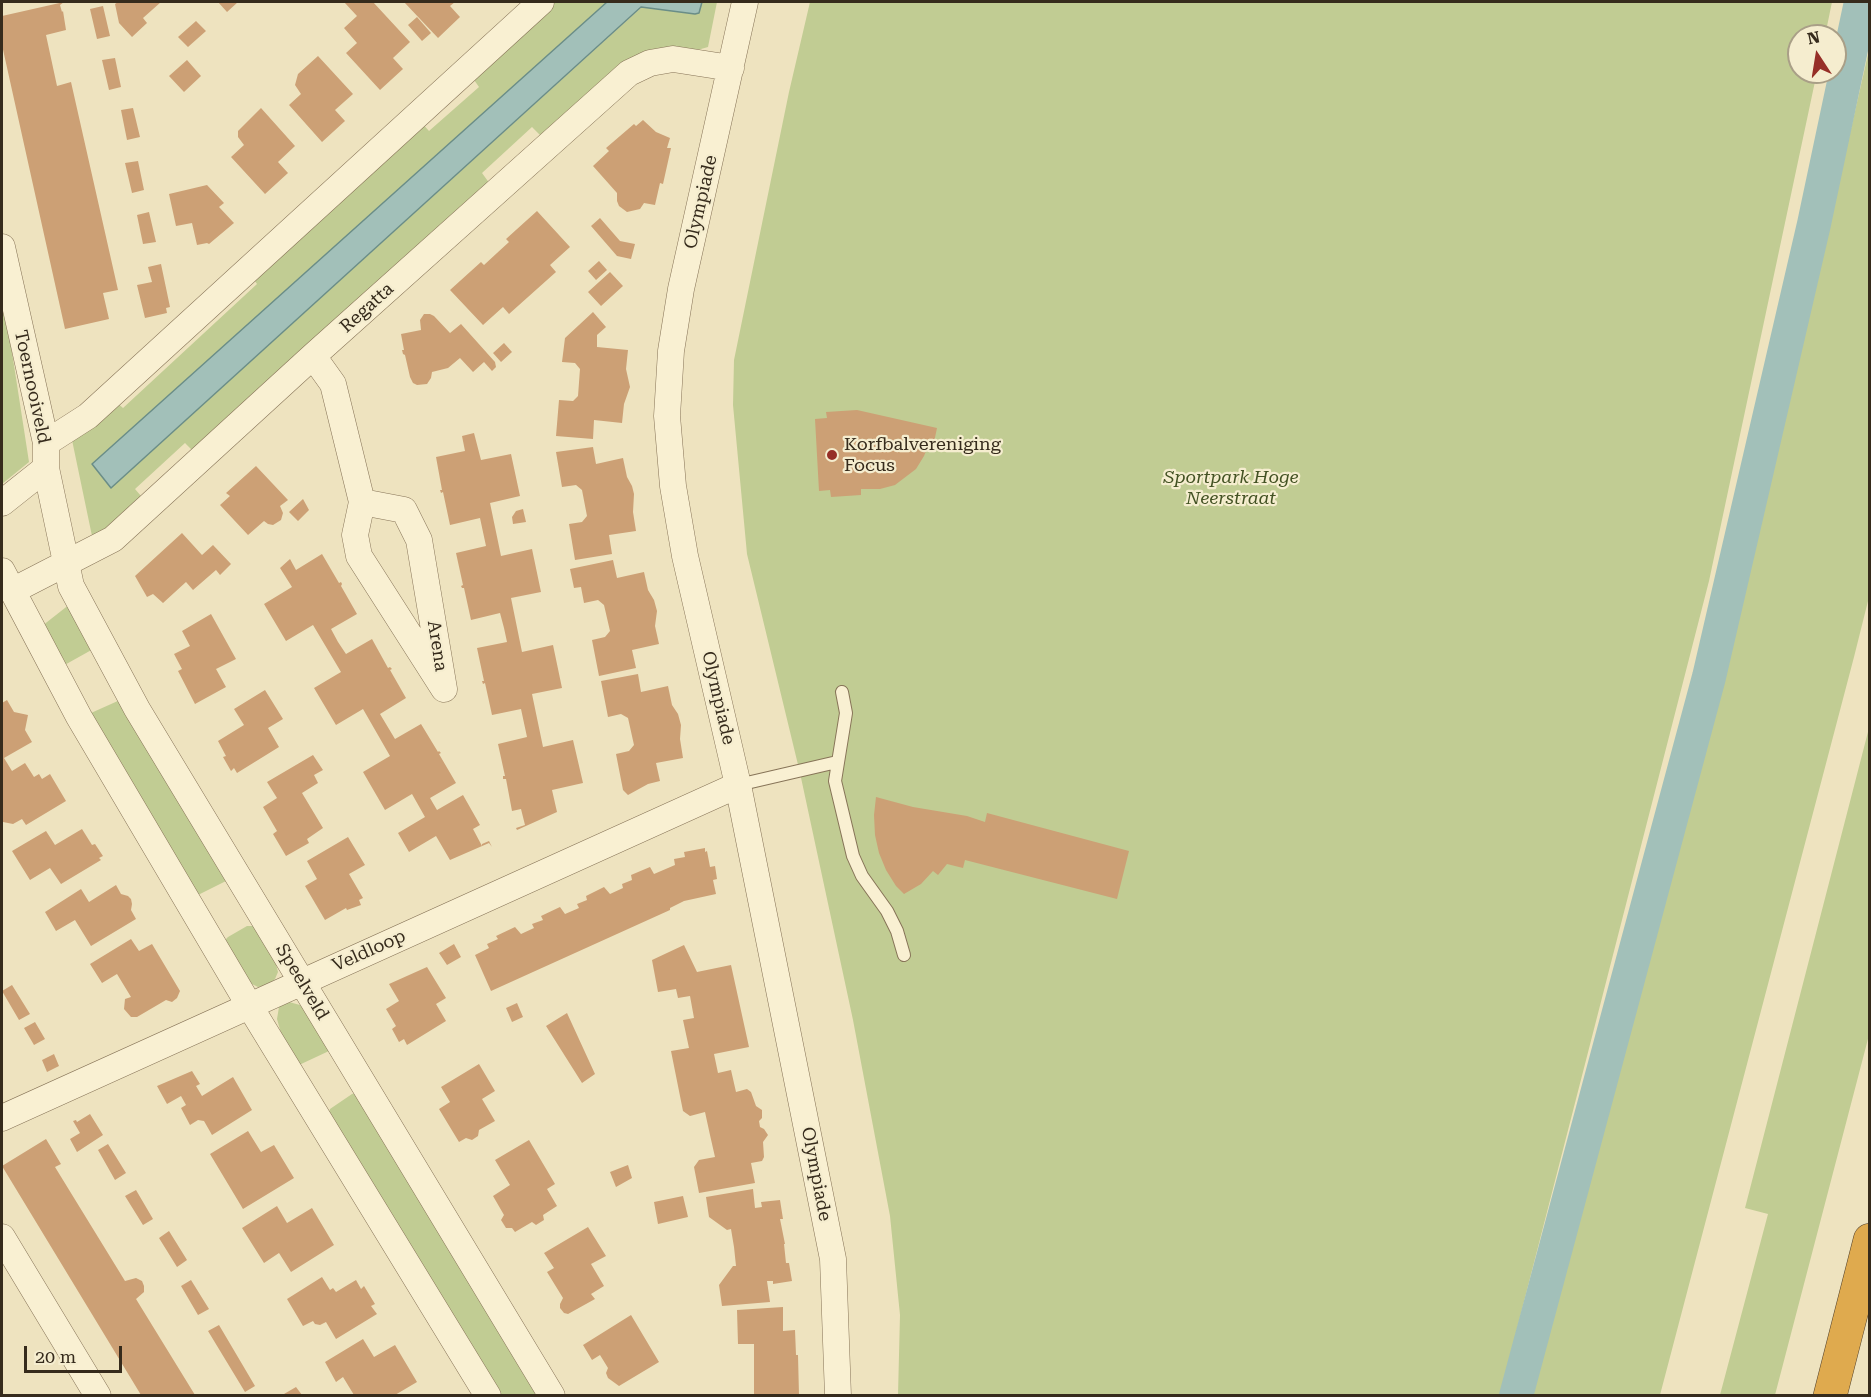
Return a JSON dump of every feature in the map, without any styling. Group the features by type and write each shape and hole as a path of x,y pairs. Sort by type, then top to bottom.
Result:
{"highway":[{"path":"1830,1395 1869,1240"}],"street":[{"path":"2,504 46,455 541,2"},
{"name":"Olympiade","path":"745,2 681,289 670,351 667,416 674,486 685,556 738,785 833,1259 838,1395"},
{"name":"Regatta","path":"7,581 65,563 113,539 629,73 650,63 673,59 730,68"},
{"name":"Toernooiveld","path":"2,247 46,455 65,563"},
{"name":"Arena","path":"313,356 333,384 362,502 355,535 359,556 444,689 419,540 404,510 362,502"},
{"name":"Speelveld","path":"65,563 71,586 137,710 552,1395"},
{"path":"7,581 79,717 249,1005 488,1395"},
{"name":"Veldloop","path":"2,1118 738,785"},
{"path":"2,1237 98,1395"}],"lane":[{"path":"842,692 846,713 845,730 835,781 853,856 862,876 897,930 904,955"},
{"path":"738,785 837,762"}],"green space":[{"path":"554,2 607,2 92,464 111,488 642,7 695,14 699,13 702,2 717,2 708,47 694,51 665,49 624,61 542,137 532,127 482,173 490,184 194,452 185,443 135,489 141,496 141,500 101,534 92,536 72,440 115,401 123,408 257,284 252,277 421,122 429,131 479,87 472,77"},
{"name":"Sportpark Hoge Neerstraat","path":"810,2 1832,2 1827,24 1787,24 1787,84 1814,84 1709,581 1500,1395 898,1395 900,1315 890,1216 853,1020 800,773 747,554 733,405 734,360 789,92"},
{"path":"1869,50 1870,593 1854,657 1660,1395 1530,1395 1732,648"},
{"path":"2,288 29,462 2,484"},
{"path":"70,604 95,648 61,667 42,626"},
{"path":"120,700 228,880 198,895 91,713"},
{"path":"1869,728 1869,1035 1775,1395 1720,1395 1768,1214 1745,1208"},
{"path":"247,926 258,926 276,964 278,972 269,985 258,987 250,983 223,942"},
{"path":"289,1002 305,1009 329,1051 299,1065 284,1044 277,1019 279,1007"},
{"path":"357,1093 544,1395 500,1395 329,1113 330,1109"}],"water":[{"path":"607,2 702,2 699,13 695,14 641,7 111,488 92,464"}],"building":[{"path":"64,2 60,5 66,30 46,35 57,86 71,82 118,290 103,293 109,319 65,329 2,45 2,16"},
{"path":"118,2 161,2 143,18 147,23 132,37 119,23 115,4"},
{"path":"218,2 238,2 227,12"},
{"path":"344,2 373,2 410,42 393,58 403,69 380,90 346,53 357,43 344,28 357,16"},
{"path":"404,2 455,2 450,6 460,17 438,38"},
{"path":"103,6 110,36 97,39 90,9"},
{"path":"417,17 431,33 422,41 408,25"},
{"path":"196,21 206,31 188,47 178,37"},
{"path":"318,56 353,94 335,110 345,121 322,142 289,105 301,94 295,85 298,74"},
{"path":"115,58 121,87 109,90 102,60"},
{"path":"187,60 201,76 184,92 169,76"},
{"path":"133,108 140,137 127,140 121,110"},
{"path":"261,108 295,146 278,162 288,173 265,194 231,157 244,145 238,137 238,131"},
{"path":"643,120 656,132 670,138 667,148 671,148 663,184 660,183 655,205 644,203 640,209 627,212 619,206 617,193 593,166 609,151 606,148 634,124 636,126"},
{"path":"138,161 144,190 132,193 125,163"},
{"path":"207,185 224,203 219,207 234,223 209,244 197,245 192,223 176,226 169,194"},
{"path":"537,211 570,247 550,265 556,272 509,314 503,307 483,325 450,290 481,262 484,265 509,242 506,239"},
{"path":"149,212 156,242 143,244 137,215"},
{"path":"600,218 620,241 635,244 631,259 617,256 591,226"},
{"path":"599,261 607,270 596,280 588,271"},
{"path":"161,264 170,307 166,308 167,313 145,318 137,285 152,282 148,267"},
{"path":"610,272 623,286 601,306 588,292"},
{"path":"593,312 606,327 597,335 597,347 628,350 626,369 630,387 624,404 622,423 594,420 593,439 556,436 559,400 573,401 578,396 580,369 575,363 562,362 565,338"},
{"path":"424,314 434,316 450,333 461,324 495,362 496,367 492,371 484,362 473,372 460,358 448,368 432,372 427,384 413,383 402,350 404,350 401,334 421,330 420,320"},
{"path":"504,343 512,352 501,362 493,353"},
{"path":"857,410 937,428 933,447 928,446 916,469 895,485 880,489 861,489 861,495 831,497 830,490 819,491 815,419 827,418 826,412"},
{"path":"474,433 481,460 511,454 520,496 490,503 501,556 532,549 541,592 511,598 522,652 553,645 562,688 532,694 543,747 573,740 583,783 552,790 557,812 517,830 516,828 525,825 521,809 512,811 506,779 503,779 505,776 498,744 527,737 521,709 492,715 485,683 483,684 482,681 484,681 477,648 507,642 504,628 500,613 471,620 464,588 461,586 463,585 456,553 486,546 480,518 450,525 443,492 441,493 440,490 442,490 436,457 465,451 462,436"},
{"path":"593,447 596,464 623,458 634,494 633,512 636,531 609,535 612,554 575,560 569,524 582,522 587,516 582,490 576,485 562,487 556,452"},
{"path":"256,466 288,500 280,506 283,513 281,520 273,525 264,521 248,535 220,505 230,496 226,493"},
{"path":"303,499 309,510 298,521 289,512"},
{"path":"523,509 526,522 513,524 512,517 516,511"},
{"path":"182,533 202,555 213,545 231,564 220,575 216,570 193,590 186,582 163,603 153,594 147,597 135,576"},
{"path":"322,554 339,583 341,582 357,614 331,629 338,642 346,654 372,639 388,668 392,669 390,670 406,698 380,714 395,739 421,724 438,752 441,753 439,754 456,783 430,798 437,810 463,795 480,825 473,829 482,846 489,841 492,847 489,843 450,860 436,836 409,852 398,833 425,817 412,794 385,810 363,772 390,756 363,709 336,725 314,688 341,672 313,625 286,641 264,604 292,587 280,568 290,559 296,570"},
{"path":"613,560 617,578 644,572 648,590 657,611 655,626 659,644 632,650 636,668 599,676 592,640 605,637 610,631 604,605 598,600 584,603 581,587 574,588 570,569"},
{"path":"211,614 236,659 216,669 226,687 195,704 178,671 182,669 174,654 190,646 182,631"},
{"path":"638,674 641,692 668,686 672,705 681,725 680,739 683,758 656,763 660,781 648,784 628,795 623,790 616,754 629,751 634,745 628,718 621,714 608,717 601,681"},
{"path":"265,690 283,719 268,728 279,747 237,773 234,768 231,771 218,741 244,725 234,709"},
{"path":"7,700 14,712 28,715 25,730 32,742 4,758 12,771 25,763 34,777 39,774 42,779 50,774 66,801 26,825 22,819 13,824 3,822 2,819 2,703"},
{"path":"313,755 323,770 314,775 318,783 302,793 323,828 307,839 309,843 286,856 273,834 277,831 263,807 277,798 267,782"},
{"path":"876,797 913,807 967,816 985,822 987,813 1129,851 1117,899 965,860 963,868 947,864 938,875 933,871 921,884 904,894 886,870 879,853 875,835"},
{"path":"82,829 92,845 95,844 103,856 99,858 101,860 61,884 50,868 30,880 12,851 46,831 55,845"},
{"path":"348,837 365,865 349,874 363,898 359,900 361,905 347,910 346,908 325,920 305,886 317,879 307,861"},
{"path":"705,848 710,867 715,866 717,879 713,880 716,894 684,901 670,910 491,991 475,955 489,948 487,944 498,939 496,936 515,927 521,934 534,928 532,924 543,920 541,916 560,907 565,914 579,908 577,904 587,900 586,896 604,887 610,894 623,888 622,884 632,880 631,875 650,867 654,874 675,865 674,859 685,857 684,852"},
{"path":"116,885 121,894 131,899 131,910 136,919 91,946 75,920 56,931 45,912 81,889 89,902"},
{"path":"131,939 139,951 152,944 180,991 172,1002 166,1000 137,1017 131,1017 124,1009 125,999 131,997 117,974 102,983 90,964"},
{"path":"454,944 461,957 447,965 439,953"},
{"path":"684,945 697,972 731,965 749,1047 714,1054 718,1073 731,1070 736,1092 747,1089 751,1092 756,1106 762,1110 760,1127 768,1135 763,1142 762,1161 751,1163 755,1183 699,1193 694,1167 699,1160 715,1157 705,1112 690,1116 683,1111 671,1051 689,1048 683,1020 694,1018 690,996 678,998 676,989 658,992 652,960"},
{"path":"427,967 446,998 436,1004 446,1021 407,1045 404,1039 399,1042 392,1029 396,1026 386,1009 399,1001 389,984"},
{"path":"12,985 30,1014 19,1020 2,991"},
{"path":"517,1003 523,1017 512,1022 506,1008"},
{"path":"567,1013 595,1074 582,1083 546,1026"},
{"path":"35,1022 45,1039 34,1045 24,1028"},
{"path":"54,1054 59,1066 47,1072 42,1060"},
{"path":"479,1064 495,1091 482,1099 495,1121 479,1130 478,1136 472,1140 466,1138 459,1142 439,1109 450,1102 441,1087"},
{"path":"192,1071 200,1084 196,1086 202,1096 233,1077 252,1110 212,1135 204,1121 198,1120 190,1125 181,1108 186,1105 181,1096 167,1104 157,1086"},
{"path":"90,1114 103,1135 77,1152 70,1139 80,1133 73,1121 77,1122"},
{"path":"248,1131 261,1152 274,1145 294,1178 243,1209 210,1154"},
{"path":"46,1139 61,1164 55,1167 125,1281 136,1278 142,1281 144,1292 136,1299 195,1395 141,1395 2,1166"},
{"path":"529,1140 555,1184 547,1189 557,1206 543,1215 544,1220 536,1225 532,1222 515,1232 512,1228 506,1228 501,1220 504,1215 493,1196 510,1185 495,1160"},
{"path":"108,1144 126,1173 115,1180 98,1150"},
{"path":"628,1165 632,1178 616,1187 610,1172"},
{"path":"753,1189 755,1208 762,1207 761,1202 780,1200 783,1219 780,1219 786,1263 789,1263 792,1281 773,1284 773,1281 767,1281 770,1302 722,1306 719,1285 733,1266 736,1266 734,1247 731,1229 727,1230 709,1217 706,1197"},
{"path":"136,1190 153,1219 143,1225 125,1196"},
{"path":"683,1196 688,1217 658,1224 654,1202"},
{"path":"277,1206 287,1223 312,1208 334,1245 291,1272 279,1253 264,1263 242,1228"},
{"path":"588,1227 606,1256 591,1264 604,1286 591,1294 595,1299 568,1314 564,1313 560,1308 563,1298 547,1272 554,1268 544,1253"},
{"path":"169,1231 187,1260 177,1267 159,1238"},
{"path":"322,1277 330,1290 333,1288 336,1292 356,1280 361,1289 364,1286 375,1304 371,1306 377,1314 336,1339 326,1322 320,1325 313,1321 303,1326 287,1299"},
{"path":"191,1280 209,1309 198,1315 181,1286"},
{"path":"783,1307 783,1331 795,1330 799,1395 754,1395 754,1344 738,1344 737,1310"},
{"path":"631,1315 659,1362 619,1386 608,1378 606,1373 608,1368 600,1355 592,1360 583,1345"},
{"path":"219,1325 255,1386 245,1392 208,1331"},
{"path":"363,1339 374,1357 395,1345 417,1382 395,1395 354,1395 343,1377 336,1382 325,1362"},
{"path":"296,1387 302,1395 284,1394"}],"waterway":[{"path":"1516,1396 1709,677 1814,224 1861,2"}],"place":[{"name":"Korfbalvereniging Focus","path":"832,455"}]}
